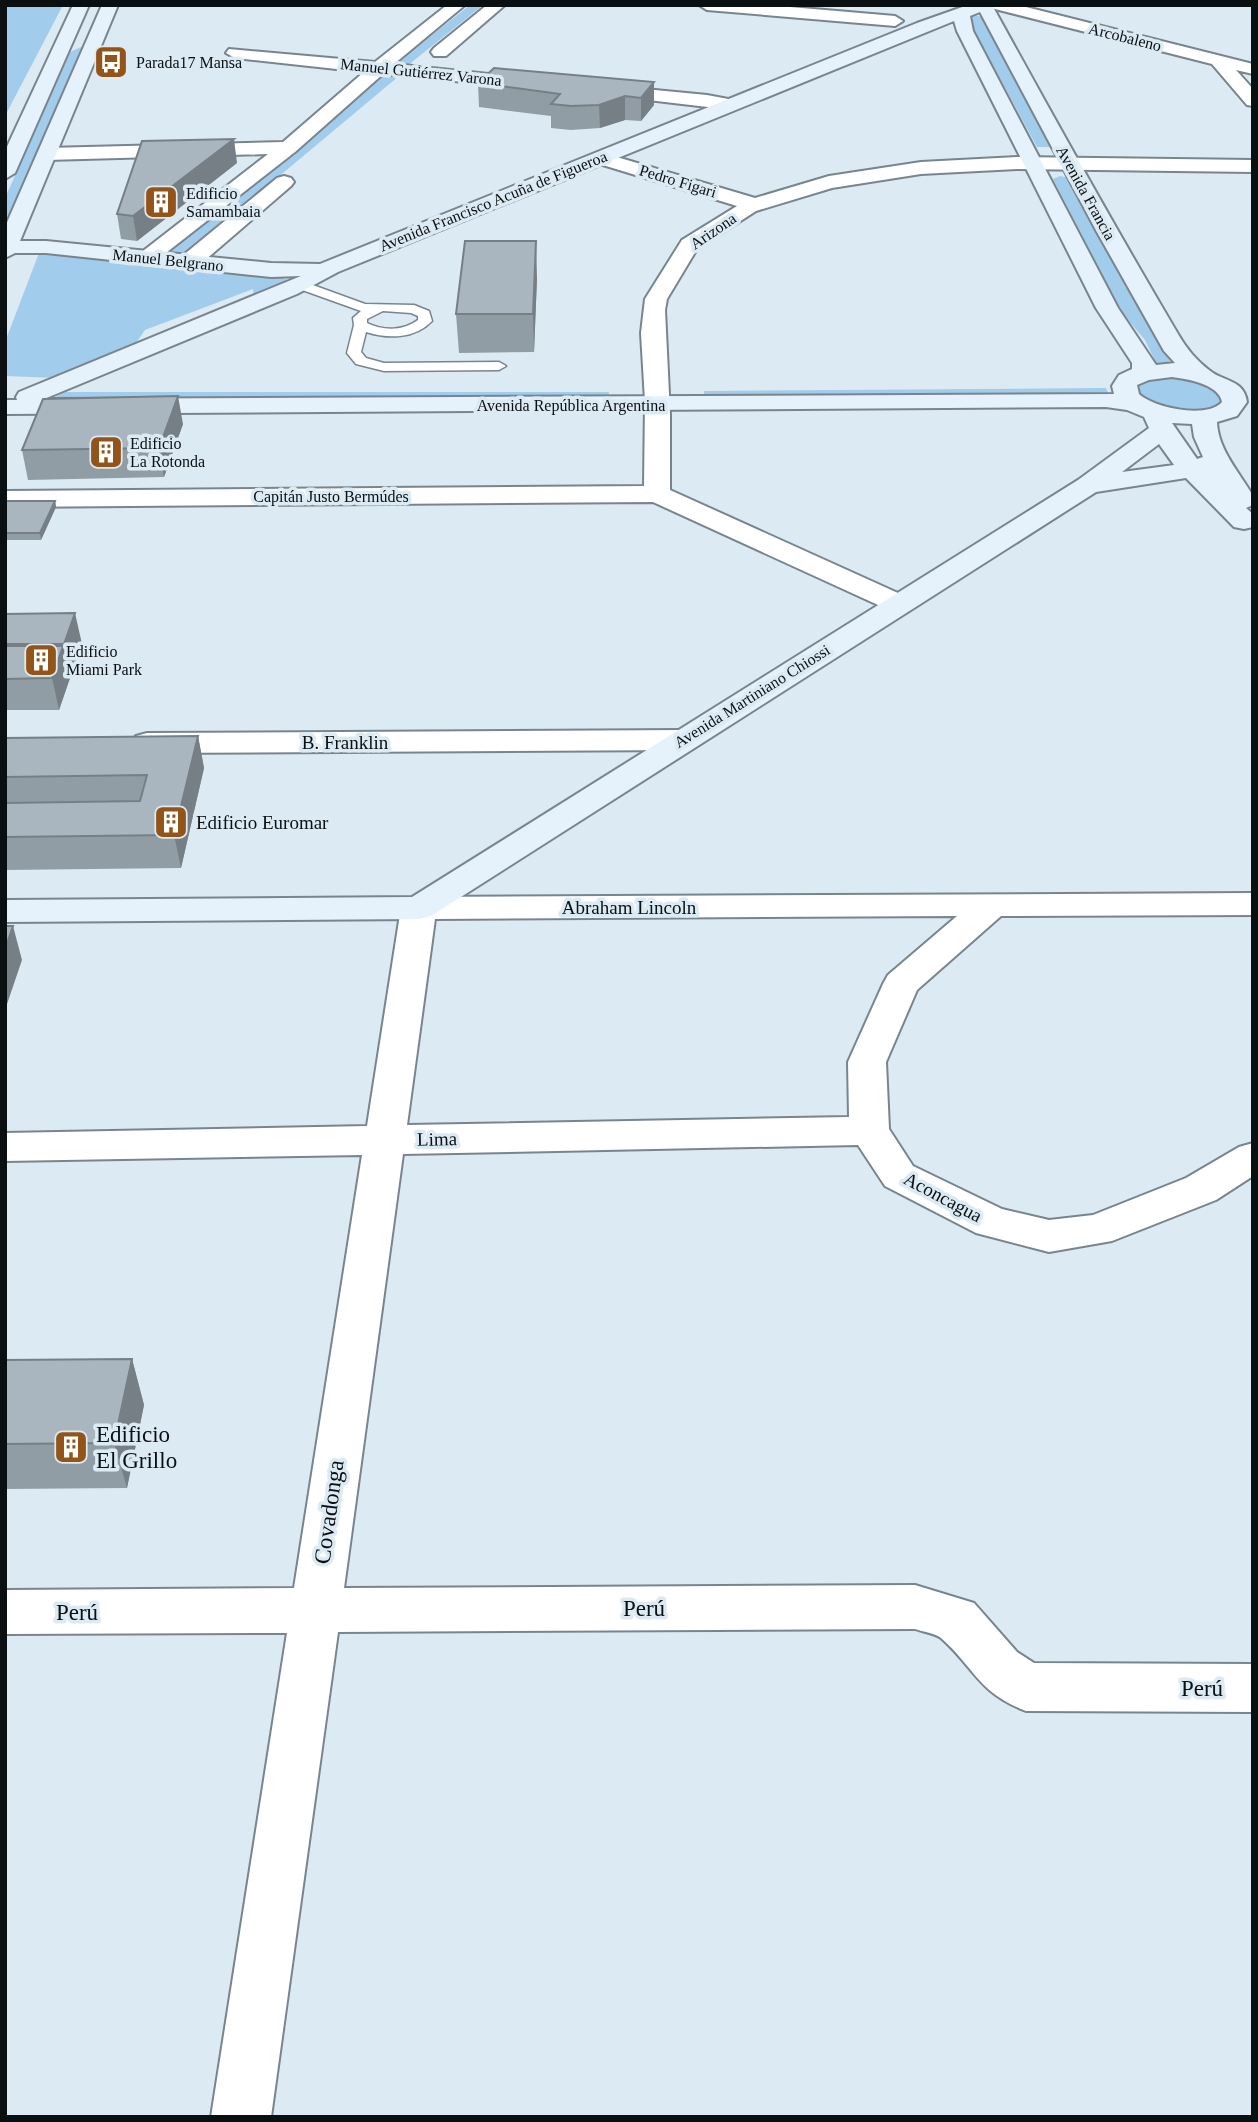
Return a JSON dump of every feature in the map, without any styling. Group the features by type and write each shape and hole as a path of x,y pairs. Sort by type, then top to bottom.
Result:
{"street":[{"path":"5,173 81,5"},
{"path":"6,249 110,5"},
{"path":"145,258 288,148 379,68 457,5"},
{"path":"395,89 497,5"},
{"path":"707,5 895,21 923,27"},
{"path":"875,5 882,15 895,21"},
{"name":"Avenida Francisco Acuña de Figueroa","path":"5,406 69,383 128,354 291,287 330,267 923,27 984,5"},
{"name":"Avenida Francia","path":"984,5 1176,351 1236,389"},
{"name":"Arcobaleno","path":"997,5 1253,69"},
{"name":"Avenida Francia","path":"961,14 965,31 1107,308 1144,363 1124,392 1151,416"},
{"path":"64,43 94,42"},
{"name":"Manuel Gutiérrez Varona","path":"235,53 555,85"},
{"path":"1219,61 1253,101"},
{"path":"582,88 733,105"},
{"path":"47,154 288,148"},
{"name":"Pedro Figari","path":"600,158 756,205"},
{"name":"Arizona","path":"657,494 657,394 653,322 656,299 669,270 691,243 756,205 777,194 854,176 911,168 1031,163 1253,166"},
{"path":"189,262 303,167"},
{"name":"Manuel Belgrano","path":"6,249 46,247 271,270 330,267"},
{"name":"Avenida República Argentina","path":"5,406 1104,383 1172,370 1236,389"},
{"name":"Avenida República Argentina","path":"18,381 1106,400 1151,416 1205,417"},
{"path":"1236,389 1223,413 1205,417 1204,429 1216,457 1242,500 1249,530"},
{"path":"1151,416 1191,470 1249,530"},
{"name":"Avenida Martiniano Chiossi","path":"419,908 1087,486 1151,416"},
{"name":"Avenida Martiniano Chiossi","path":"1087,486 1129,477 1191,470 1212,463 1216,457"},
{"path":"657,494 899,604"},
{"name":"Capitán Justo Bermúdes","path":"5,499 657,494"},
{"name":"B. Franklin","path":"116,744 684,740"},
{"path":"869,1130 867,1062 901,984 992,905"},
{"name":"Abraham Lincoln","path":"5,911 992,905 1249,911"},
{"name":"Covadonga","path":"241,2117 419,908"},
{"name":"Lima","path":"5,1147 869,1130"},
{"name":"Aconcagua","path":"869,1130 899,1176 991,1222 1049,1236 1097,1230 1201,1189 1253,1157"},
{"name":"Perú","path":"5,1612 915,1607 956,1619 999,1668 1026,1687 1253,1688"}],"lane":[{"path":"291,287 364,308 414,309 424,314 425,321 418,328 386,333 370,330 360,321 291,287"},
{"path":"382,307 368,312 360,321 354,353 361,361 384,367 499,366"}],"shaded area":[{"path":"5,5 63,5 5,116"},
{"path":"470,5 483,5 407,66 394,65"},
{"path":"971,17 982,17 1053,147 1037,147 974,31"},
{"path":"81,47 83,52 5,232 5,198 70,52"},
{"path":"385,75 399,76 186,254 169,252"},
{"path":"1060,176 1070,178 1143,313 1175,365 1157,365 1145,340 1123,314 1053,179"},
{"path":"52,252 291,281 254,295 253,289 145,330 136,343 57,378 5,376 5,342 39,253"},
{"path":"1158,376 1202,379 1225,397 1208,410 1197,412 1186,412 1143,399 1137,390 1142,381"},
{"path":"1106,388 1109,395 704,397 704,391"},
{"path":"65,392 609,392 608,398 52,399"}],"building":[{"path":"494,68 654,82 641,98 625,96 599,105 571,106 551,104 560,94 478,83"},
{"path":"234,139 133,216 117,214 142,141"},
{"path":"465,241 536,241 533,314 456,314"},
{"path":"178,396 159,448 22,450 43,399"},
{"path":"5,501 55,501 40,533 5,533"},
{"path":"75,613 64,644 5,644 5,614"},
{"name":"Edificio Miami Park","path":"5,646 63,646 52,678 5,679"},
{"path":"198,736 174,835 5,837 5,803 140,801 147,775 5,777 5,738"},
{"path":"5,926 13,926 5,949"},
{"path":"132,1359 114,1443 5,1444 5,1360"}],"place":[{"name":"Parada17 Mansa","path":"111,62"},
{"name":"Edificio Samambaia","path":"161,202"},
{"name":"Edificio La Rotonda","path":"106,452"},
{"name":"Edificio Miami Park","path":"41,660"},
{"name":"Edificio Euromar","path":"171,822"},
{"name":"Edificio El Grillo","path":"71,1447"}]}
